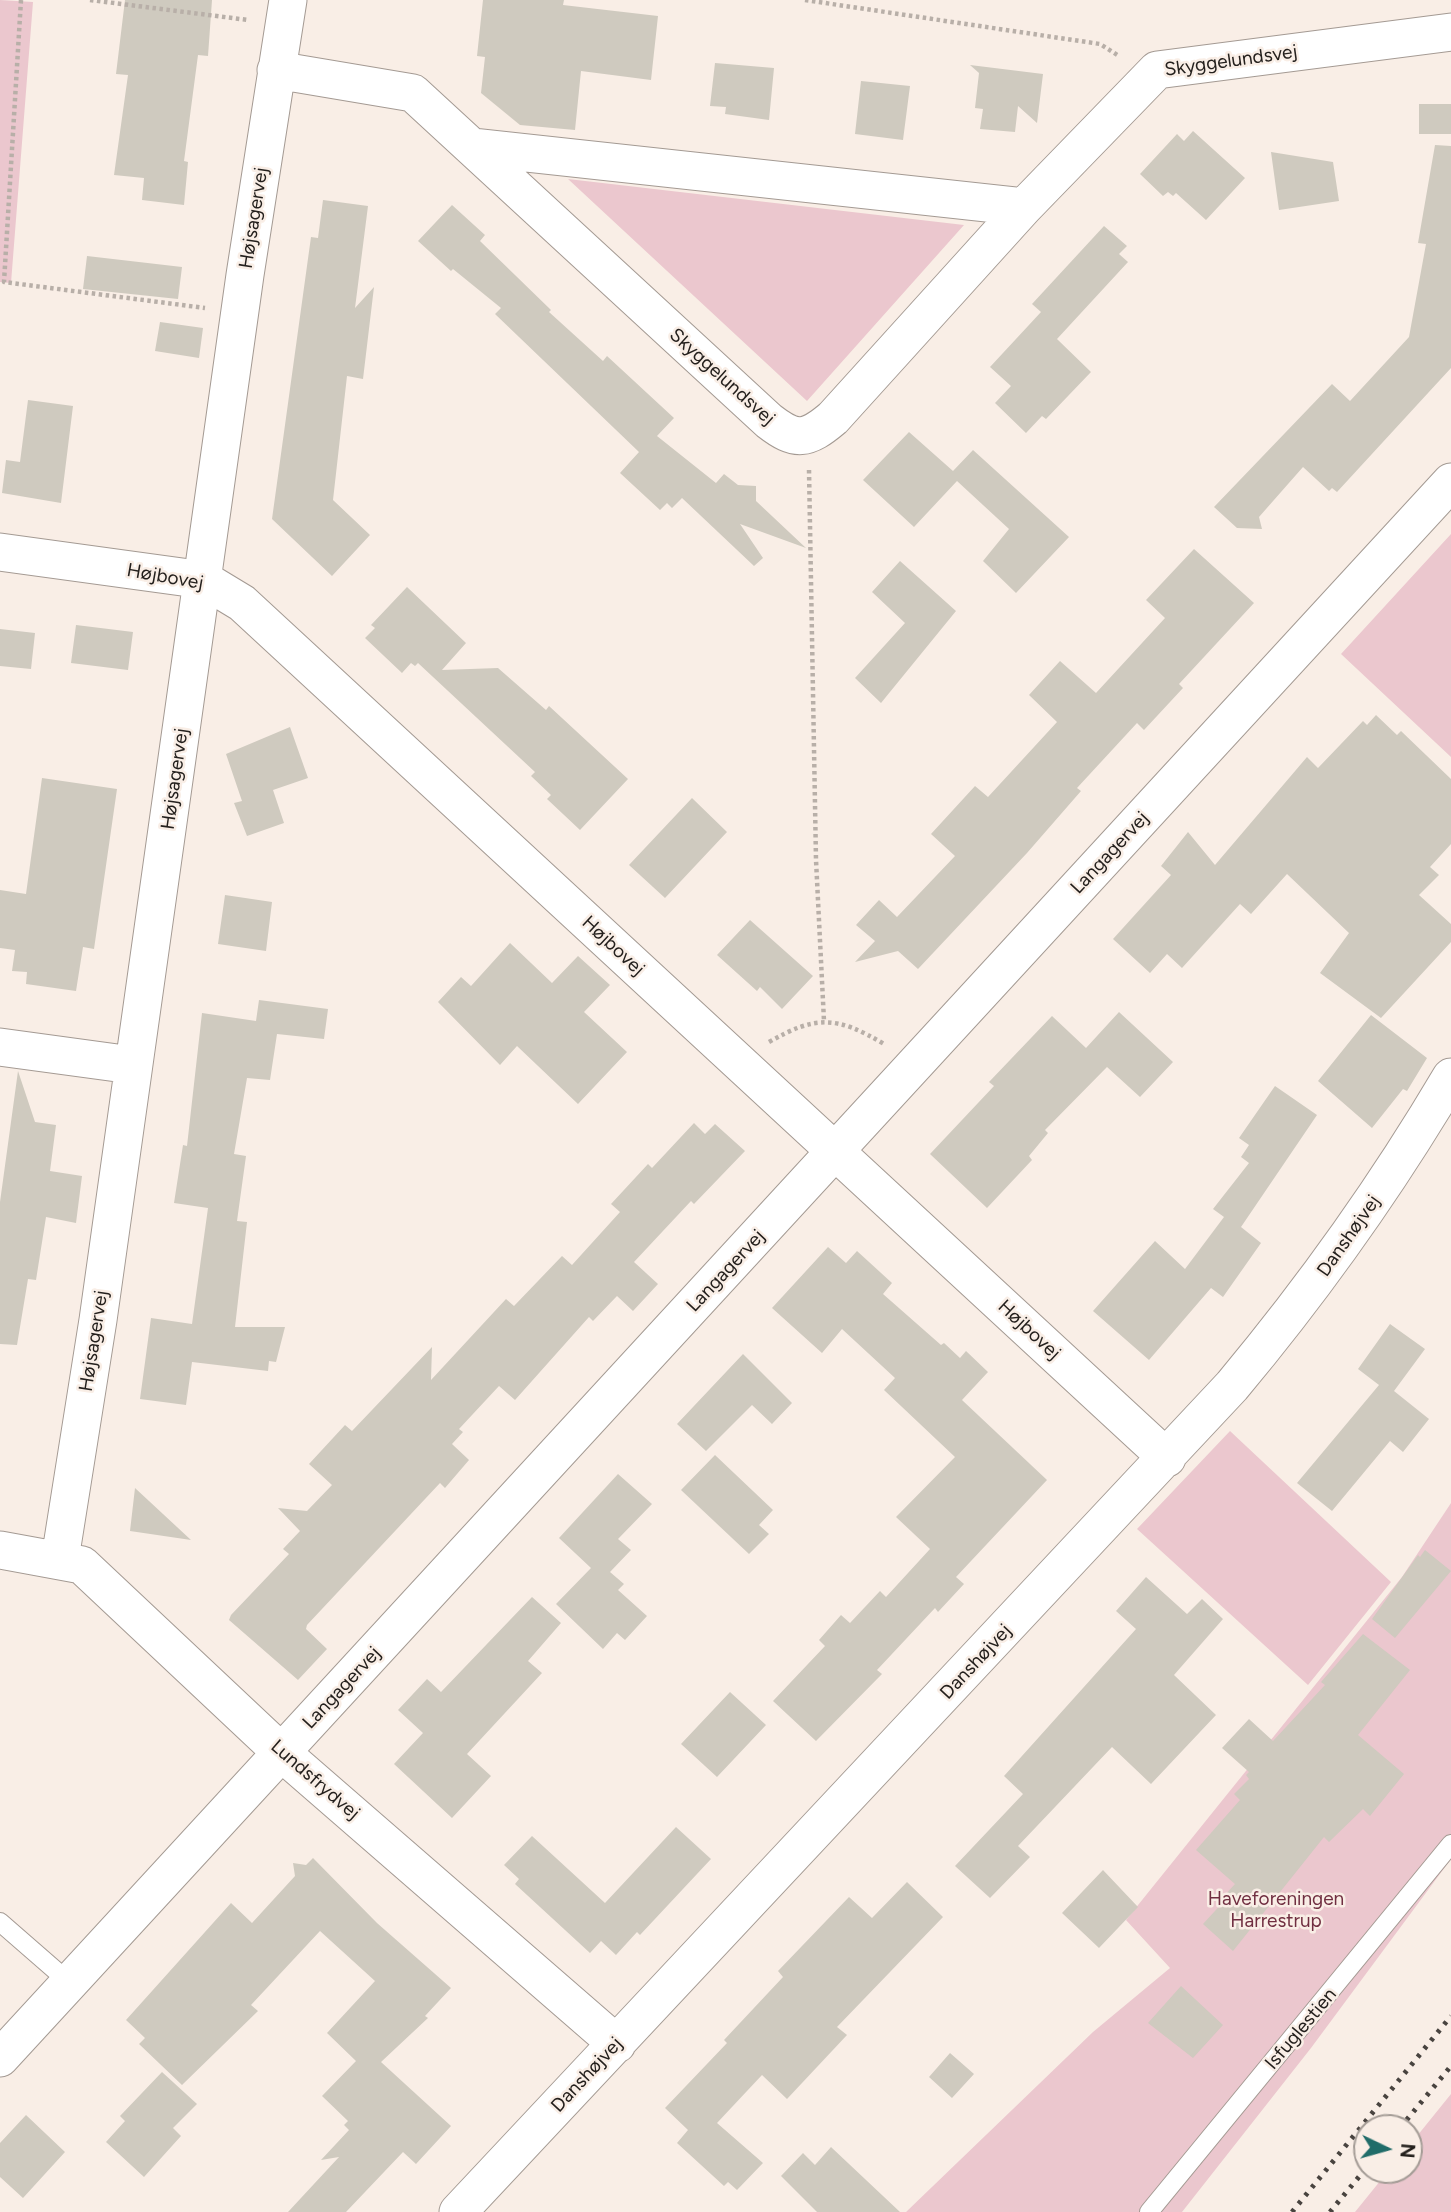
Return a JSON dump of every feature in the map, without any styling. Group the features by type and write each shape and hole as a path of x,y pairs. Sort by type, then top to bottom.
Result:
{"street":[{"name":"Højsagervej","path":"60,1559 98,1320 240,313 286,13"},
{"name":"Skyggelundsvej","path":"276,70 413,93 769,421 785,433 801,437 817,432 832,418 1024,207 1157,70 1451,32"},
{"path":"472,147 1024,207"},
{"name":"Langagervej","path":"0,2059 1451,482"},
{"name":"Højbovej","path":"0,552 204,580 242,603 1167,1458"},
{"path":"0,1047 132,1065"},
{"name":"Danshøjvej","path":"458,2212 1167,1458 1297,1308 1400,1163 1451,1077"},
{"name":"Lundsfrydvej","path":"0,1550 82,1564 282,1753 617,2044"}],"lane":[{"name":"Isfuglestien","path":"1149,2212 1451,1844"},
{"path":"0,1922 70,1983"}],"path":[{"path":"21,0 4,282 240,313"},
{"path":"90,0 286,13"},
{"path":"805,0 1100,44 1150,77"},
{"path":"808,435 816,860 824,1021"},
{"path":"746,1069 769,1042 800,1024 824,1021 860,1030 889,1047 913,1067"}],"green space":[{"path":"0,0 33,2 11,283 0,282"},
{"path":"568,179 964,225 807,401"},
{"path":"1451,534 1451,757 1341,654"},
{"path":"1230,1431 1391,1582 1308,1685 1137,1529"},
{"name":"Haveforeningen Harrestrup","path":"1451,1503 1451,1859 1311,2048 1182,2212 906,2212 1093,2032 1170,1968 1126,1920 1402,1577"},
{"path":"1451,2094 1451,2212 1355,2212 1378,2184 1423,2184 1423,2129"}],"building":[{"path":"125,0 212,0 208,56 198,55 184,161 188,162 184,205 142,200 144,178 114,175 128,75 116,74"},
{"path":"483,0 564,0 563,5 658,16 651,80 581,71 575,130 520,125 481,93 485,57 477,56"},
{"path":"715,63 774,68 769,120 725,114 726,107 710,106"},
{"path":"970,65 1043,74 1037,123 1018,106 1015,132 980,129 983,109 975,108 979,73"},
{"path":"861,81 910,86 903,140 855,134"},
{"path":"1419,104 1451,104 1451,134 1419,134"},
{"path":"1193,131 1245,178 1206,220 1176,193 1173,196 1168,192 1163,196 1140,174 1177,134 1184,141"},
{"path":"1435,145 1451,146 1451,368 1337,492 1332,488 1329,491 1303,467 1259,517 1262,529 1237,528 1214,507 1332,384 1350,401 1409,337 1426,244 1418,243"},
{"path":"1271,152 1333,162 1339,201 1279,210"},
{"path":"323,200 368,206 355,308 374,287 363,379 347,376 333,500 370,535 332,576 272,519 311,237 318,238"},
{"path":"452,205 485,235 480,241 551,310 549,312 603,361 607,356 674,418 657,436 716,483 724,474 738,485 756,486 756,501 806,548 740,524 763,558 754,566 682,498 672,508 667,503 660,510 620,473 639,452 495,314 501,308 453,269 451,271 418,241"},
{"path":"1104,226 1127,246 1119,254 1128,262 1057,339 1091,372 1046,419 1042,416 1026,433 995,403 1011,386 990,367 1041,312 1032,304"},
{"path":"87,256 182,267 178,299 83,289"},
{"path":"160,322 203,328 199,358 155,351"},
{"path":"28,400 73,406 61,503 2,493 6,460 20,462"},
{"path":"909,432 953,471 973,450 1069,537 1016,593 983,561 1009,529 957,481 914,527 863,480"},
{"path":"1194,549 1254,603 1179,684 1183,688 1144,730 1137,723 1077,788 1081,791 1027,853 918,969 898,951 855,962 875,941 856,925 879,900 897,917 955,856 931,834 975,786 988,797 1057,722 1029,695 1060,661 1096,693 1165,618 1146,600"},
{"path":"900,561 956,611 881,703 855,678 905,623 872,592"},
{"path":"407,587 466,643 442,670 498,668 546,710 549,706 628,779 580,830 547,799 551,795 531,776 535,772 418,663 415,666 411,663 402,673 365,638 375,628 371,625"},
{"path":"76,625 133,632 128,670 71,663"},
{"path":"0,629 35,633 31,669 0,666"},
{"path":"1376,715 1397,735 1401,731 1451,779 1451,844 1430,867 1439,875 1419,895 1451,924 1451,942 1381,1018 1320,973 1349,933 1287,874 1251,914 1240,904 1182,968 1167,954 1150,973 1113,939 1171,875 1161,866 1188,832 1215,865 1307,757 1318,768 1363,721 1367,725"},
{"path":"290,727 308,778 273,790 284,823 247,836 234,803 242,801 226,754"},
{"path":"42,778 117,789 94,949 83,947 76,991 26,984 27,972 12,971 15,950 0,948 0,890 26,894"},
{"path":"692,798 727,832 665,898 629,865"},
{"path":"225,895 272,902 266,951 218,944"},
{"path":"750,920 813,976 782,1009 760,987 757,991 717,955"},
{"path":"510,943 552,983 578,956 610,985 584,1012 627,1052 578,1104 517,1046 500,1065 438,1002 461,977 471,986"},
{"path":"259,1000 328,1009 324,1039 277,1034 270,1080 247,1078 234,1154 246,1156 237,1221 247,1222 235,1327 285,1327 276,1362 269,1361 268,1371 192,1362 186,1405 140,1399 151,1318 192,1324 208,1208 174,1203 183,1145 187,1146 202,1013 256,1021"},
{"path":"1119,1012 1173,1062 1140,1097 1107,1067 1045,1130 1048,1133 1029,1156 1032,1160 987,1208 930,1154 994,1086 989,1082 1052,1016 1086,1048"},
{"path":"1371,1015 1427,1058 1407,1091 1403,1089 1372,1128 1318,1081"},
{"path":"18,1071 35,1122 56,1125 50,1171 82,1176 76,1223 46,1217 36,1280 28,1279 17,1345 0,1344 0,1202"},
{"path":"1275,1086 1317,1115 1241,1227 1261,1243 1223,1297 1211,1288 1149,1360 1093,1311 1155,1241 1185,1269 1224,1217 1213,1209 1249,1163 1241,1157 1249,1145 1239,1138"},
{"path":"694,1123 705,1134 715,1124 745,1151 694,1204 691,1201 634,1262 658,1284 633,1311 617,1296 593,1321 589,1317 515,1400 499,1386 459,1429 463,1432 452,1444 469,1460 445,1488 440,1483 307,1625 306,1629 327,1649 298,1680 229,1620 289,1554 283,1549 300,1531 278,1508 307,1511 332,1485 309,1464 345,1425 352,1431 432,1347 431,1380 506,1299 514,1306 562,1256 572,1265 620,1212 611,1204 648,1164 652,1168"},
{"path":"828,1247 846,1263 857,1251 892,1283 883,1294 941,1345 944,1343 960,1358 966,1351 988,1372 962,1400 1047,1480 956,1577 964,1584 938,1612 935,1608 877,1670 882,1674 816,1741 773,1701 825,1646 819,1640 841,1615 850,1623 880,1591 886,1597 930,1549 896,1517 955,1457 884,1390 895,1378 842,1329 822,1353 772,1308"},
{"path":"1390,1324 1425,1349 1394,1391 1429,1419 1403,1452 1390,1441 1332,1511 1297,1483 1379,1385 1358,1369"},
{"path":"743,1354 792,1403 772,1424 752,1405 706,1451 677,1424"},
{"path":"715,1455 773,1510 759,1525 769,1534 749,1554 681,1490"},
{"path":"618,1474 652,1504 618,1539 631,1550 610,1572 624,1584 618,1590 647,1616 625,1640 617,1633 603,1649 556,1604 591,1568 559,1538"},
{"path":"135,1488 191,1540 130,1531"},
{"path":"1425,1550 1451,1571 1395,1638 1372,1619 1418,1555 1420,1557"},
{"path":"1146,1577 1187,1614 1202,1599 1223,1619 1174,1675 1216,1715 1151,1784 1112,1747 1018,1846 1030,1857 990,1898 955,1866 1023,1794 1004,1776 1136,1629 1116,1611"},
{"path":"532,1597 561,1623 528,1661 542,1673 467,1754 491,1776 452,1818 394,1764 423,1733 398,1710 427,1679 441,1692"},
{"path":"1363,1634 1410,1670 1358,1735 1404,1774 1370,1816 1363,1809 1329,1842 1324,1837 1233,1951 1203,1924 1226,1899 1223,1897 1235,1884 1196,1850 1240,1800 1234,1794 1249,1779 1246,1775 1249,1772 1222,1748 1249,1719 1273,1741 1325,1685 1321,1682"},
{"path":"730,1692 766,1725 717,1777 681,1744"},
{"path":"676,1827 711,1859 640,1935 637,1932 616,1955 601,1941 590,1953 515,1884 519,1879 504,1865 532,1836 605,1903"},
{"path":"313,1858 377,1923 451,1988 425,2016 428,2018 381,2062 451,2126 416,2164 403,2152 346,2212 288,2212 339,2157 321,2160 349,2130 344,2125 348,2121 322,2096 356,2061 327,2033 375,1981 320,1931 251,2005 258,2011 182,2085 139,2044 145,2038 126,2020 231,1903 252,1923 295,1876 293,1863 306,1865"},
{"path":"1103,1870 1138,1907 1099,1948 1062,1913"},
{"path":"907,1882 943,1917 837,2027 847,2035 787,2099 762,2075 717,2123 763,2163 737,2190 728,2182 724,2186 677,2143 688,2130 665,2108 727,2043 724,2040 783,1977 778,1971 849,1897 872,1918"},
{"path":"1181,1986 1223,2025 1193,2058 1148,2023"},
{"path":"950,2053 974,2074 952,2098 929,2077"},
{"path":"162,2072 197,2104 173,2128 181,2136 144,2177 106,2142 125,2121 120,2116"},
{"path":"26,2115 65,2152 23,2198 0,2177 0,2143"},
{"path":"831,2147 900,2212 817,2212 781,2176 803,2153 815,2165"}],"railway":[{"path":"1292,2212 1451,2016"},
{"path":"1412,2114 1451,2066"},
{"path":"1330,2212 1353,2184"}]}
